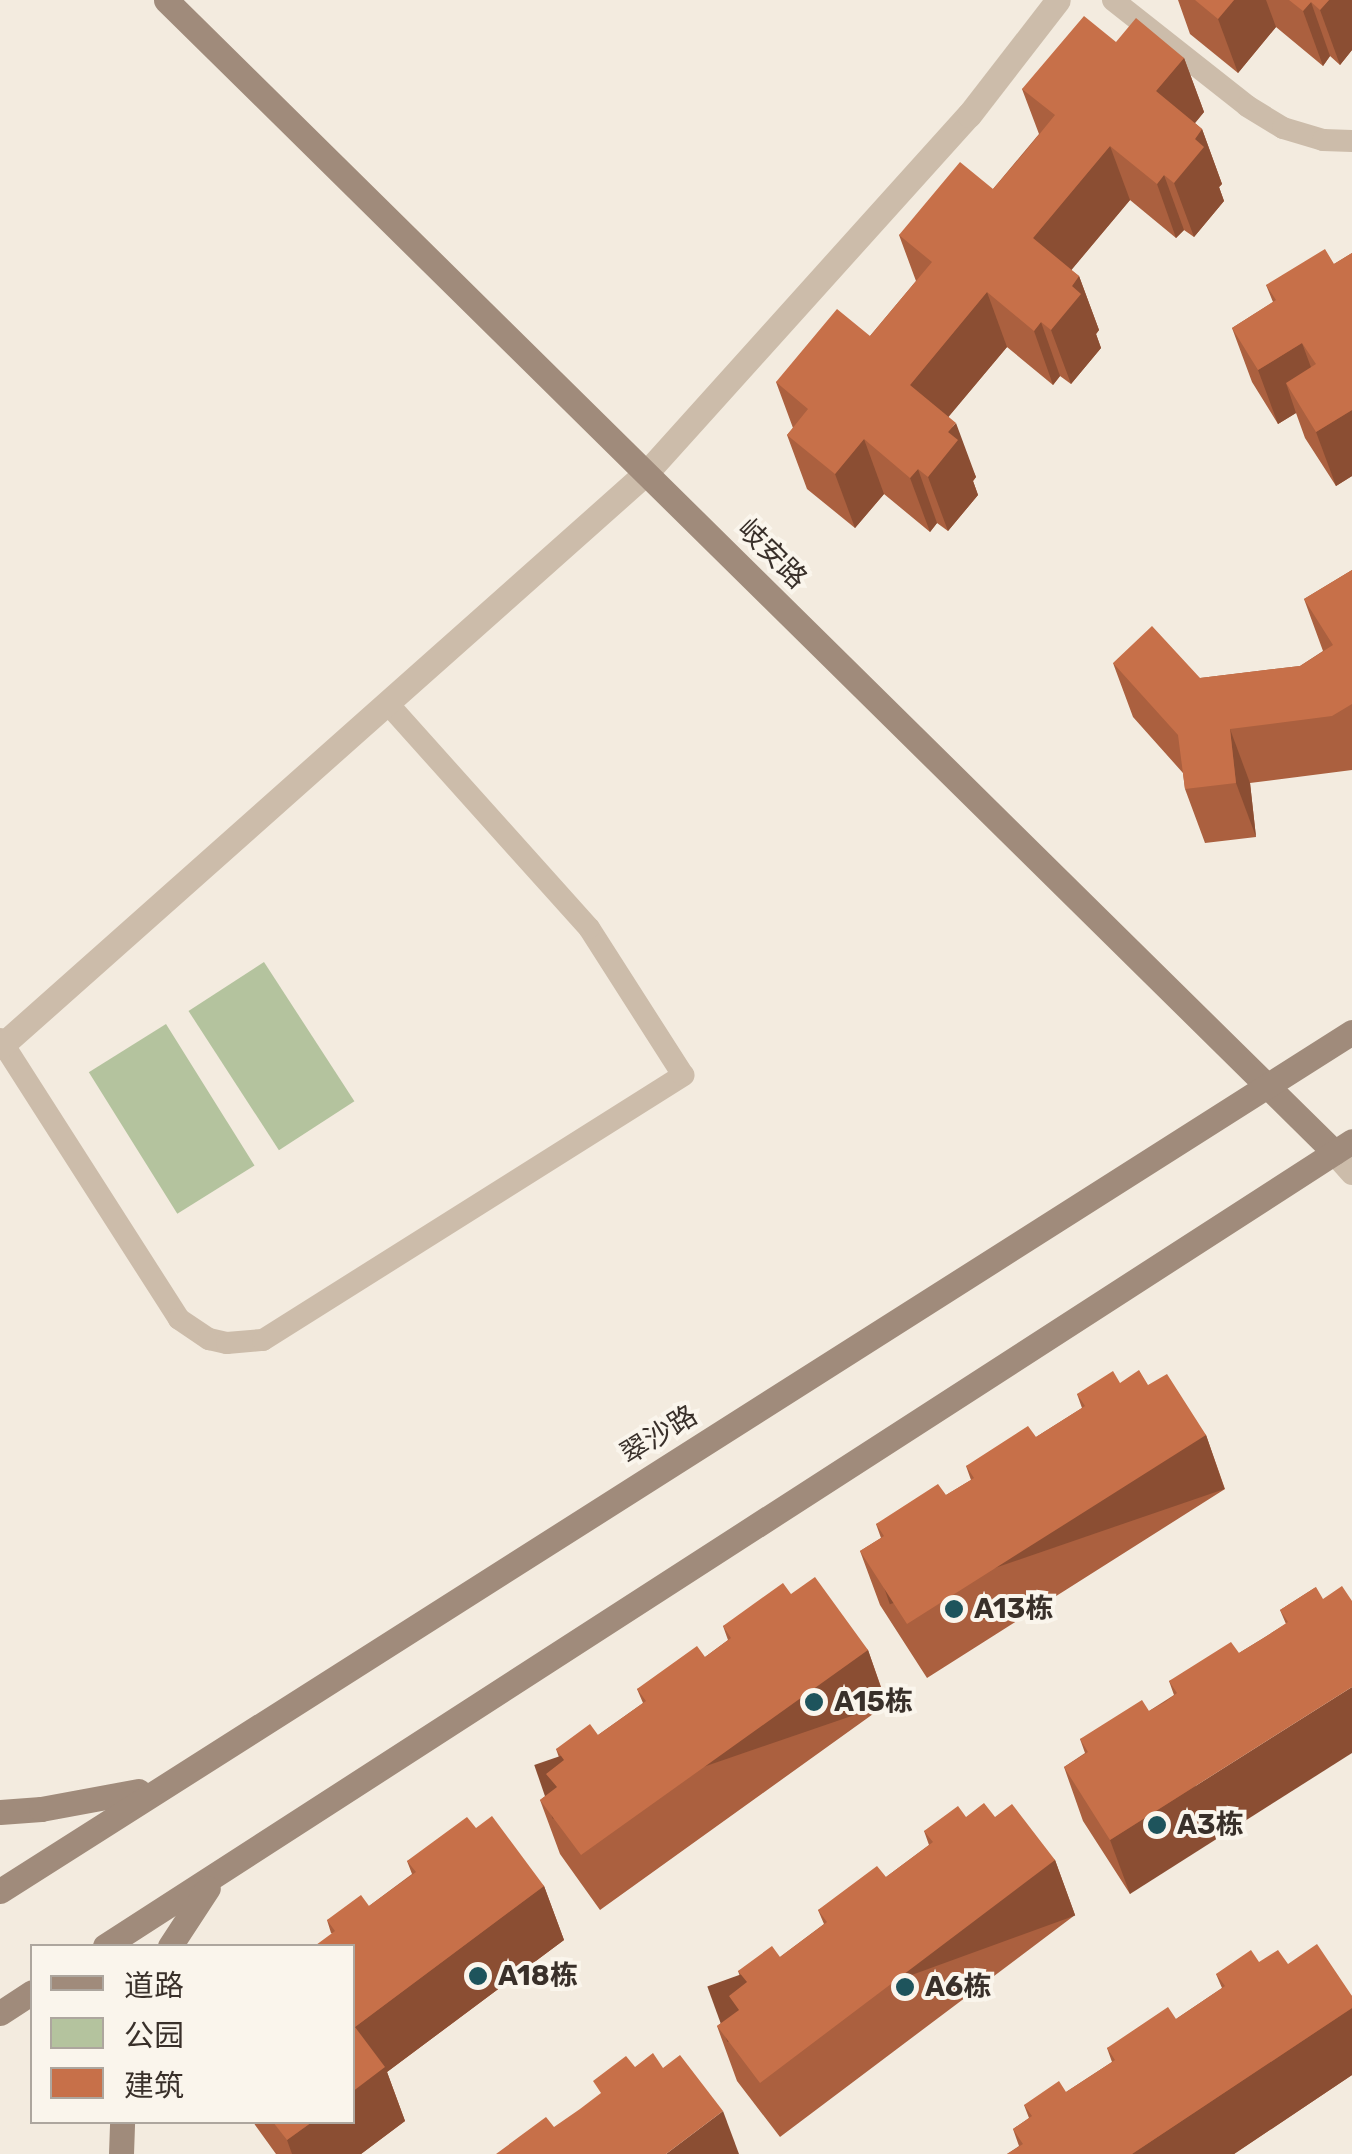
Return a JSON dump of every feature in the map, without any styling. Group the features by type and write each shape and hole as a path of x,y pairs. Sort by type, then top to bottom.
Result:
{"main road":[{"name":"岐安路","path":"166,0 1268,1085 1343,1146"},
{"name":"翠沙路","path":"0,1890 158,1786 1352,1032"},
{"path":"108,1944 1343,1146"},
{"path":"0,1812 100,1800 158,1786"},
{"path":"171,1944 216,1876"},
{"path":"0,2013 30,1993"},
{"path":"122,2124 122,2154"}],"street":[{"path":"1,1043 647,472 969,115 1058,0"},
{"path":"1343,1146 1352,1172"}],"lane":[{"path":"1113,0 1247,106 1283,128 1323,140 1352,141"},
{"path":"1,1043 179,1318 209,1339 227,1343 263,1340 682,1075 589,928 387,703"}],"green space":[{"path":"264,962 354,1101 279,1150 189,1011"},
{"path":"166,1024 254,1166 177,1214 89,1072"}],"building":[{"path":"1195,0 1234,0 1218,19"},
{"path":"1289,0 1329,0 1320,10 1311,2 1303,11"},
{"path":"1084,16 1116,42 1136,18 1184,58 1156,91 1202,129 1195,139 1204,147 1174,183 1164,175 1157,184 1110,146 1033,238 1079,276 1072,286 1081,294 1051,330 1041,322 1034,331 987,292 910,385 956,423 948,432 958,440 928,477 918,469 910,478 864,439 835,474 787,435 808,409 776,382 837,309 870,336 932,262 899,235 960,162 993,189 1024,153 1055,115 1022,89"},
{"path":"1325,249 1334,264 1352,253 1352,410 1316,432 1286,383 1316,364 1302,343 1258,370 1232,328 1276,300 1266,285"},
{"path":"1352,570 1352,704 1332,716 1230,729 1236,783 1185,789 1178,735 1113,663 1152,626 1200,678 1300,666 1333,645 1304,599"},
{"path":"1139,1370 1148,1385 1167,1374 1206,1435 907,1624 860,1551 884,1536 876,1524 938,1484 946,1495 974,1478 966,1466 1028,1426 1036,1437 1085,1406 1077,1394 1113,1371 1120,1383"},
{"path":"815,1577 868,1650 581,1855 540,1800 557,1787 546,1774 564,1760 556,1749 590,1724 598,1735 646,1701 637,1689 697,1646 705,1657 731,1638 723,1626 783,1583 791,1594"},
{"path":"1342,1586 1352,1601 1352,1687 1110,1840 1064,1767 1088,1752 1080,1739 1142,1700 1149,1711 1165,1702 1177,1693 1169,1681 1231,1642 1239,1653 1262,1639 1288,1622 1280,1610 1316,1587 1323,1599"},
{"path":"984,1803 995,1817 1012,1804 1055,1860 760,2083 717,2026 739,2010 729,1996 747,1982 738,1971 772,1946 780,1957 827,1922 818,1910 877,1866 886,1877 933,1842 924,1831 958,1806 966,1817"},
{"path":"492,1816 544,1886 355,2027 355,1944 317,1944 335,1931 327,1920 361,1895 369,1906 416,1872 407,1861 467,1817 476,1828"},
{"path":"1317,1944 1352,1996 1352,2008 1132,2154 1007,2154 1023,2144 1013,2129 1032,2116 1024,2105 1059,2081 1066,2092 1115,2060 1107,2048 1168,2007 1176,2019 1225,1986 1216,1974 1251,1950 1259,1962 1278,1950 1288,1964"},
{"path":"355,2027 385,2067 355,2090"},
{"path":"653,2053 663,2068 680,2055 723,2111 666,2154 496,2154 546,2117 554,2127 580,2109 601,2093 593,2081 626,2056 635,2067"},
{"path":"275,2124 309,2124 287,2140"}],"place":[{"name":"A13栋","path":"954,1609"},
{"name":"A15栋","path":"814,1702"},
{"name":"A3栋","path":"1157,1825"},
{"name":"A18栋","path":"478,1976"},
{"name":"A6栋","path":"905,1987"}]}
